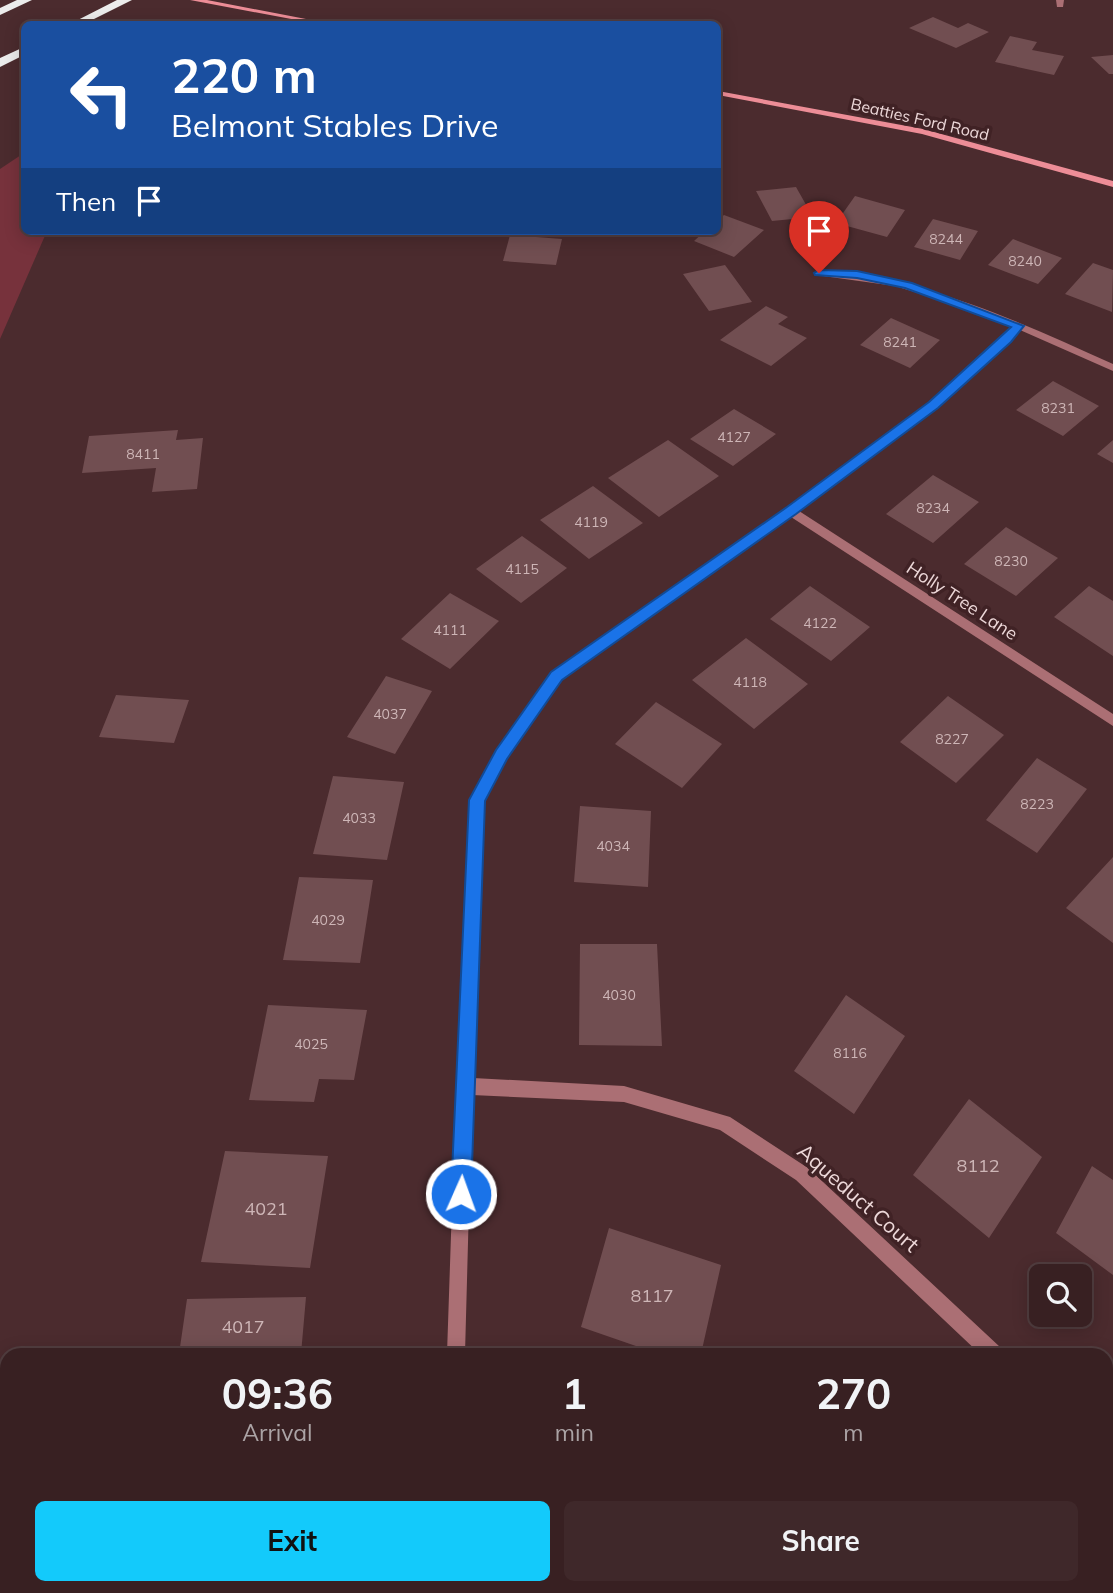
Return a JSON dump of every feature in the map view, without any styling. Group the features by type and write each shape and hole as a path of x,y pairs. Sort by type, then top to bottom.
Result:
{"highway":[{"path":"0,12 26,0"},
{"path":"82,21 126,0"},
{"path":"0,63 21,52"}],"main road":[{"path":"194,0 311,21"},
{"name":"Beatties Ford Road","path":"721,94 923,132 1113,184"}],"street":[{"path":"819,273 857,274 908,285 1018,326 1113,369"},
{"path":"456,1348 464,1086 477,800 501,754 557,676 934,405 1007,340 1018,326"},
{"name":"Holly Tree Lane","path":"791,510 1113,721"},
{"name":"Aqueduct Court","path":"464,1086 624,1094 724,1123 802,1174 987,1348"}],"shaded area":[{"path":"21,155 21,235 45,235 0,339 0,169"}],"building":[{"path":"933,17 958,28 968,23 989,32 956,48 909,28"},
{"path":"1010,36 1037,42 1032,50 1064,56 1054,75 995,62"},
{"path":"1113,55 1113,74 1109,74 1091,57"},
{"path":"796,187 813,217 772,221 756,191"},
{"path":"855,196 905,210 887,237 836,223"},
{"path":"724,215 764,230 734,257 694,241 701,235 721,235 721,218"},
{"path":"933,219 978,231 960,260 914,247"},
{"path":"510,235 562,239 556,265 503,261"},
{"path":"1013,239 1062,258 1038,284 988,265"},
{"path":"1093,263 1113,270 1112,312 1065,294"},
{"path":"725,265 752,302 709,311 683,274"},
{"path":"766,306 788,317 778,324 807,338 771,366 720,340"},
{"path":"891,318 940,340 910,368 860,345"},
{"path":"1053,381 1099,406 1063,436 1016,410"},
{"path":"734,409 776,434 733,466 690,439"},
{"path":"178,430 176,440 203,438 197,489 152,492 156,468 82,473 89,436"},
{"path":"668,440 719,476 659,517 608,478"},
{"path":"1113,440 1113,463 1097,454"},
{"path":"933,475 979,502 933,543 886,514"},
{"path":"593,486 643,523 589,559 540,520"},
{"path":"1006,527 1058,558 1016,596 964,564"},
{"path":"522,536 567,568 521,603 476,569"},
{"path":"810,586 870,627 831,661 770,619"},
{"path":"1089,586 1113,601 1113,656 1054,617"},
{"path":"450,593 499,621 450,669 401,639"},
{"path":"746,638 808,684 754,729 692,680"},
{"path":"386,676 432,691 395,754 347,737"},
{"path":"116,695 189,700 174,743 99,737"},
{"path":"948,696 1004,735 956,783 900,742"},
{"path":"656,702 722,744 682,788 615,744"},
{"path":"1037,758 1087,789 1037,853 986,820"},
{"path":"333,776 404,782 387,860 313,854"},
{"path":"580,806 651,811 648,887 574,882"},
{"path":"1113,857 1113,943 1066,908"},
{"path":"299,877 373,880 360,963 283,960"},
{"path":"580,944 657,944 662,1046 579,1045"},
{"path":"846,995 905,1036 854,1114 794,1071"},
{"path":"268,1005 367,1010 354,1080 319,1079 314,1102 249,1100"},
{"path":"969,1099 1042,1157 989,1238 913,1175"},
{"path":"225,1151 328,1156 310,1268 201,1262"},
{"path":"1092,1166 1113,1180 1113,1275 1056,1233"},
{"path":"609,1228 721,1265 702,1348 642,1348 581,1327"},
{"path":"306,1297 302,1348 180,1348 187,1299"}],"route":[{"path":"461,1194 477,800 501,754 557,676 934,405 1007,340 1018,326 908,285 857,274 819,273"}]}
